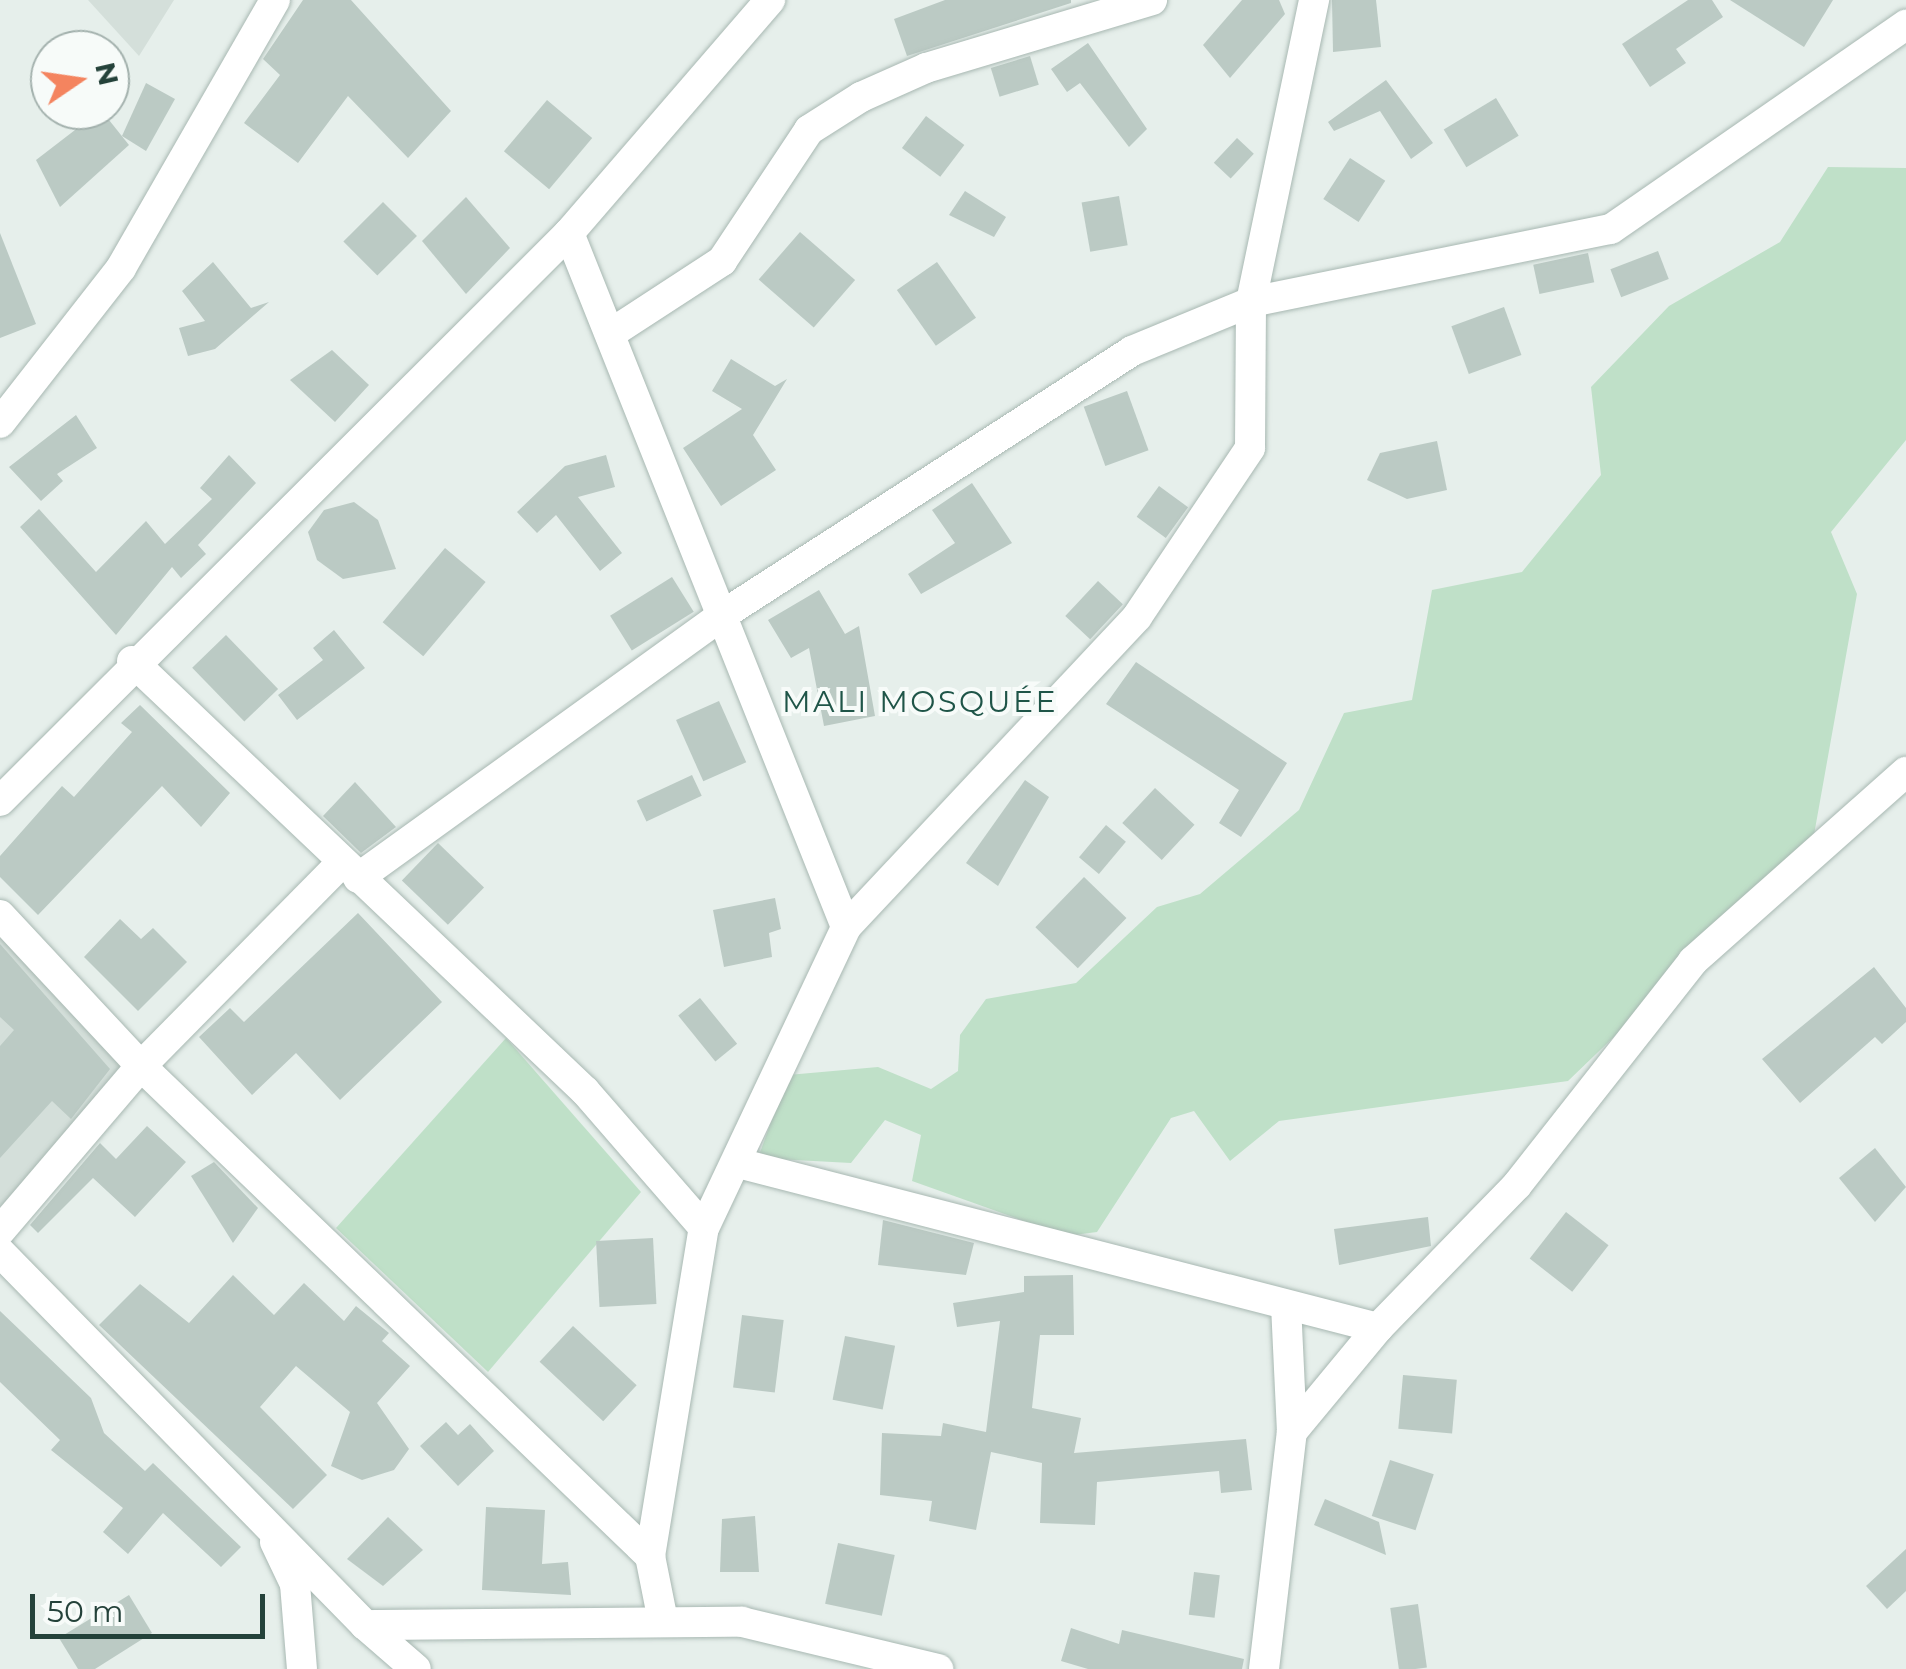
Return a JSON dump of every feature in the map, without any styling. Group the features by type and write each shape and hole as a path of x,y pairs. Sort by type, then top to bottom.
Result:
{"street":[{"path":"0,423 121,268 274,0"},
{"path":"0,802 132,662 569,232 770,0"},
{"path":"610,334 722,261 809,130 861,98 926,68 1152,0"},
{"path":"662,1616 650,1556 704,1228 738,1163 846,926 1136,617 1250,448 1251,302 1314,0"},
{"path":"0,1232 142,1066 350,870 724,614 1132,352 1251,302 1611,229 1906,26"},
{"path":"569,232 846,926"},
{"path":"132,662 585,1091 704,1228"},
{"path":"1292,1432 1378,1328 1518,1185 1693,960 1906,772"},
{"path":"0,915 142,1066 650,1556"},
{"path":"738,1163 1378,1328"},
{"path":"0,1252 258,1510 365,1624 416,1669"},
{"path":"1264,1669 1292,1432 1286,1305"},
{"path":"258,1510 295,1584 302,1669"},
{"path":"365,1624 662,1616 742,1622 938,1669"}],"shaded area":[{"path":"88,0 174,0 139,56 130,46 130,30 115,30"},
{"path":"0,933 130,1065 0,1207"}],"green space":[{"path":"1828,167 1906,168 1906,440 1831,532 1857,594 1812,846 1568,1081 1279,1121 1230,1161 1194,1111 1171,1118 1097,1232 1066,1236 912,1181 921,1135 885,1120 851,1163 758,1158 788,1075 878,1067 931,1089 958,1071 960,1035 986,999 1076,983 1157,907 1200,894 1299,810 1344,713 1412,700 1432,590 1522,572 1601,475 1591,387 1669,306 1780,242"},
{"path":"506,1038 641,1192 488,1372 336,1228"}],"building":[{"path":"303,0 351,0 451,111 408,158 348,96 298,163 244,123 280,75 263,59"},
{"path":"945,0 1071,3 907,56 894,19"},
{"path":"1242,0 1279,0 1285,14 1230,78 1203,45"},
{"path":"1332,0 1376,0 1381,47 1333,52"},
{"path":"1688,0 1712,0 1723,17 1676,49 1686,63 1650,87 1622,44"},
{"path":"1730,0 1833,0 1804,47"},
{"path":"1088,43 1147,129 1129,147 1080,83 1067,92 1051,69"},
{"path":"1030,56 1039,85 1000,97 991,68"},
{"path":"1386,80 1433,143 1411,159 1380,111 1334,131 1328,122"},
{"path":"146,83 175,99 146,151 122,136 125,130 130,130 130,118"},
{"path":"1496,98 1519,136 1466,167 1444,129"},
{"path":"547,100 592,138 549,189 504,151"},
{"path":"926,116 964,145 940,177 902,148"},
{"path":"75,130 117,130 129,145 60,207 36,160"},
{"path":"1237,138 1254,154 1231,179 1214,163"},
{"path":"1350,158 1385,181 1359,222 1323,199"},
{"path":"965,191 1006,217 994,237 949,215"},
{"path":"1119,196 1128,245 1090,252 1082,203"},
{"path":"466,197 510,248 466,294 422,241"},
{"path":"383,202 417,236 377,276 343,242"},
{"path":"800,232 855,280 814,327 759,280"},
{"path":"0,233 36,324 0,338"},
{"path":"1658,251 1669,279 1621,297 1610,269"},
{"path":"1588,253 1594,282 1539,294 1533,265"},
{"path":"213,262 251,308 269,302 215,349 188,356 179,328 205,321 182,291"},
{"path":"937,262 976,318 936,346 897,290"},
{"path":"1504,307 1521,355 1469,374 1451,326"},
{"path":"332,350 369,385 335,422 290,380"},
{"path":"731,359 775,386 787,379 753,435 776,470 721,506 683,448 742,409 712,391"},
{"path":"1127,391 1149,450 1105,466 1084,407"},
{"path":"76,415 97,448 57,474 63,481 41,501 9,467"},
{"path":"1437,441 1447,490 1407,499 1367,480 1380,453"},
{"path":"229,455 256,483 198,545 206,554 181,578 172,567 116,635 20,527 39,509 96,572 146,521 165,544 212,499 200,488"},
{"path":"606,455 615,487 578,497 622,553 600,571 556,515 537,533 517,512 565,466"},
{"path":"972,483 1012,543 921,594 908,574 955,543 932,510"},
{"path":"1159,486 1188,507 1166,538 1137,517"},
{"path":"354,502 378,520 396,569 343,579 317,560 308,532 324,510"},
{"path":"445,548 486,582 423,656 383,622"},
{"path":"672,577 694,612 632,650 610,616"},
{"path":"1098,581 1123,604 1090,639 1065,616"},
{"path":"819,590 845,634 859,626 875,716 824,726 809,648 791,658 768,620"},
{"path":"334,630 365,668 297,720 278,695 323,660 313,648"},
{"path":"226,635 278,689 244,722 192,668"},
{"path":"1136,662 1287,763 1241,837 1219,823 1239,790 1106,704"},
{"path":"719,701 746,762 703,781 676,720"},
{"path":"140,705 230,793 201,827 162,786 38,915 0,877 0,856 62,786 74,797 132,732 121,723"},
{"path":"692,775 702,796 646,822 637,801"},
{"path":"1025,780 1049,797 998,886 966,863"},
{"path":"355,782 396,827 361,853 323,816"},
{"path":"1155,788 1194,825 1162,860 1122,823"},
{"path":"1106,825 1126,842 1099,874 1079,857"},
{"path":"438,843 484,887 448,925 402,880"},
{"path":"1084,877 1126,918 1078,968 1035,927"},
{"path":"775,898 781,929 769,933 772,957 724,967 713,910"},
{"path":"358,913 442,1002 340,1100 296,1053 252,1095 199,1037 230,1008 244,1022"},
{"path":"120,919 141,939 153,928 187,962 138,1011 84,957"},
{"path":"0,944 110,1069 71,1119 52,1101 0,1158 0,1046 14,1030 0,1017"},
{"path":"1874,967 1906,1008 1906,1022 1882,1044 1875,1037 1800,1103 1762,1059"},
{"path":"700,998 737,1044 715,1061 678,1016"},
{"path":"147,1126 186,1162 135,1217 93,1178 38,1233 30,1225 100,1143 116,1159"},
{"path":"1875,1148 1906,1187 1875,1222 1839,1178"},
{"path":"214,1162 258,1208 233,1243 191,1176"},
{"path":"1566,1212 1609,1245 1572,1292 1530,1258"},
{"path":"1428,1217 1431,1246 1339,1265 1334,1229"},
{"path":"883,1220 974,1243 966,1275 878,1265"},
{"path":"653,1238 656,1304 600,1307 596,1241"},
{"path":"233,1275 274,1315 304,1283 344,1321 356,1306 389,1333 382,1341 410,1366 377,1403 409,1449 394,1470 362,1480 331,1466 350,1412 296,1366 260,1407 327,1475 293,1509 99,1325 140,1284 189,1323"},
{"path":"1073,1275 1074,1335 1040,1335 1032,1408 1081,1418 1074,1453 1246,1439 1252,1490 1221,1493 1219,1471 1097,1482 1095,1525 1040,1523 1042,1463 991,1452 976,1530 929,1521 932,1501 880,1495 882,1433 941,1436 943,1423 986,1432 1000,1321 957,1327 953,1303 1024,1292 1024,1276"},
{"path":"0,1311 91,1398 104,1433 145,1471 153,1463 241,1547 221,1567 163,1513 128,1554 103,1532 123,1508 51,1450 60,1440 0,1382"},
{"path":"742,1315 784,1320 775,1393 733,1387"},
{"path":"573,1326 637,1385 603,1421 540,1362"},
{"path":"845,1336 895,1346 883,1410 833,1400"},
{"path":"1403,1375 1457,1380 1452,1434 1398,1429"},
{"path":"446,1422 458,1435 470,1424 494,1451 458,1486 420,1446"},
{"path":"1390,1460 1434,1474 1416,1530 1372,1516"},
{"path":"1325,1499 1379,1522 1386,1555 1314,1525"},
{"path":"486,1507 545,1510 542,1564 568,1562 571,1595 482,1590"},
{"path":"755,1516 759,1572 720,1572 722,1519"},
{"path":"388,1517 423,1550 383,1586 347,1559"},
{"path":"838,1543 895,1555 882,1616 825,1604"},
{"path":"1906,1549 1906,1591 1887,1609 1866,1586"},
{"path":"1194,1572 1220,1575 1215,1618 1189,1615"},
{"path":"129,1595 152,1633 95,1669 78,1669 59,1638"},
{"path":"1418,1604 1427,1667 1399,1669 1390,1608"},
{"path":"1071,1628 1119,1644 1122,1630 1244,1659 1242,1669 1088,1669 1061,1661"}],"district":[{"name":"MALI MOSQUÉE","path":"920,702"}]}
